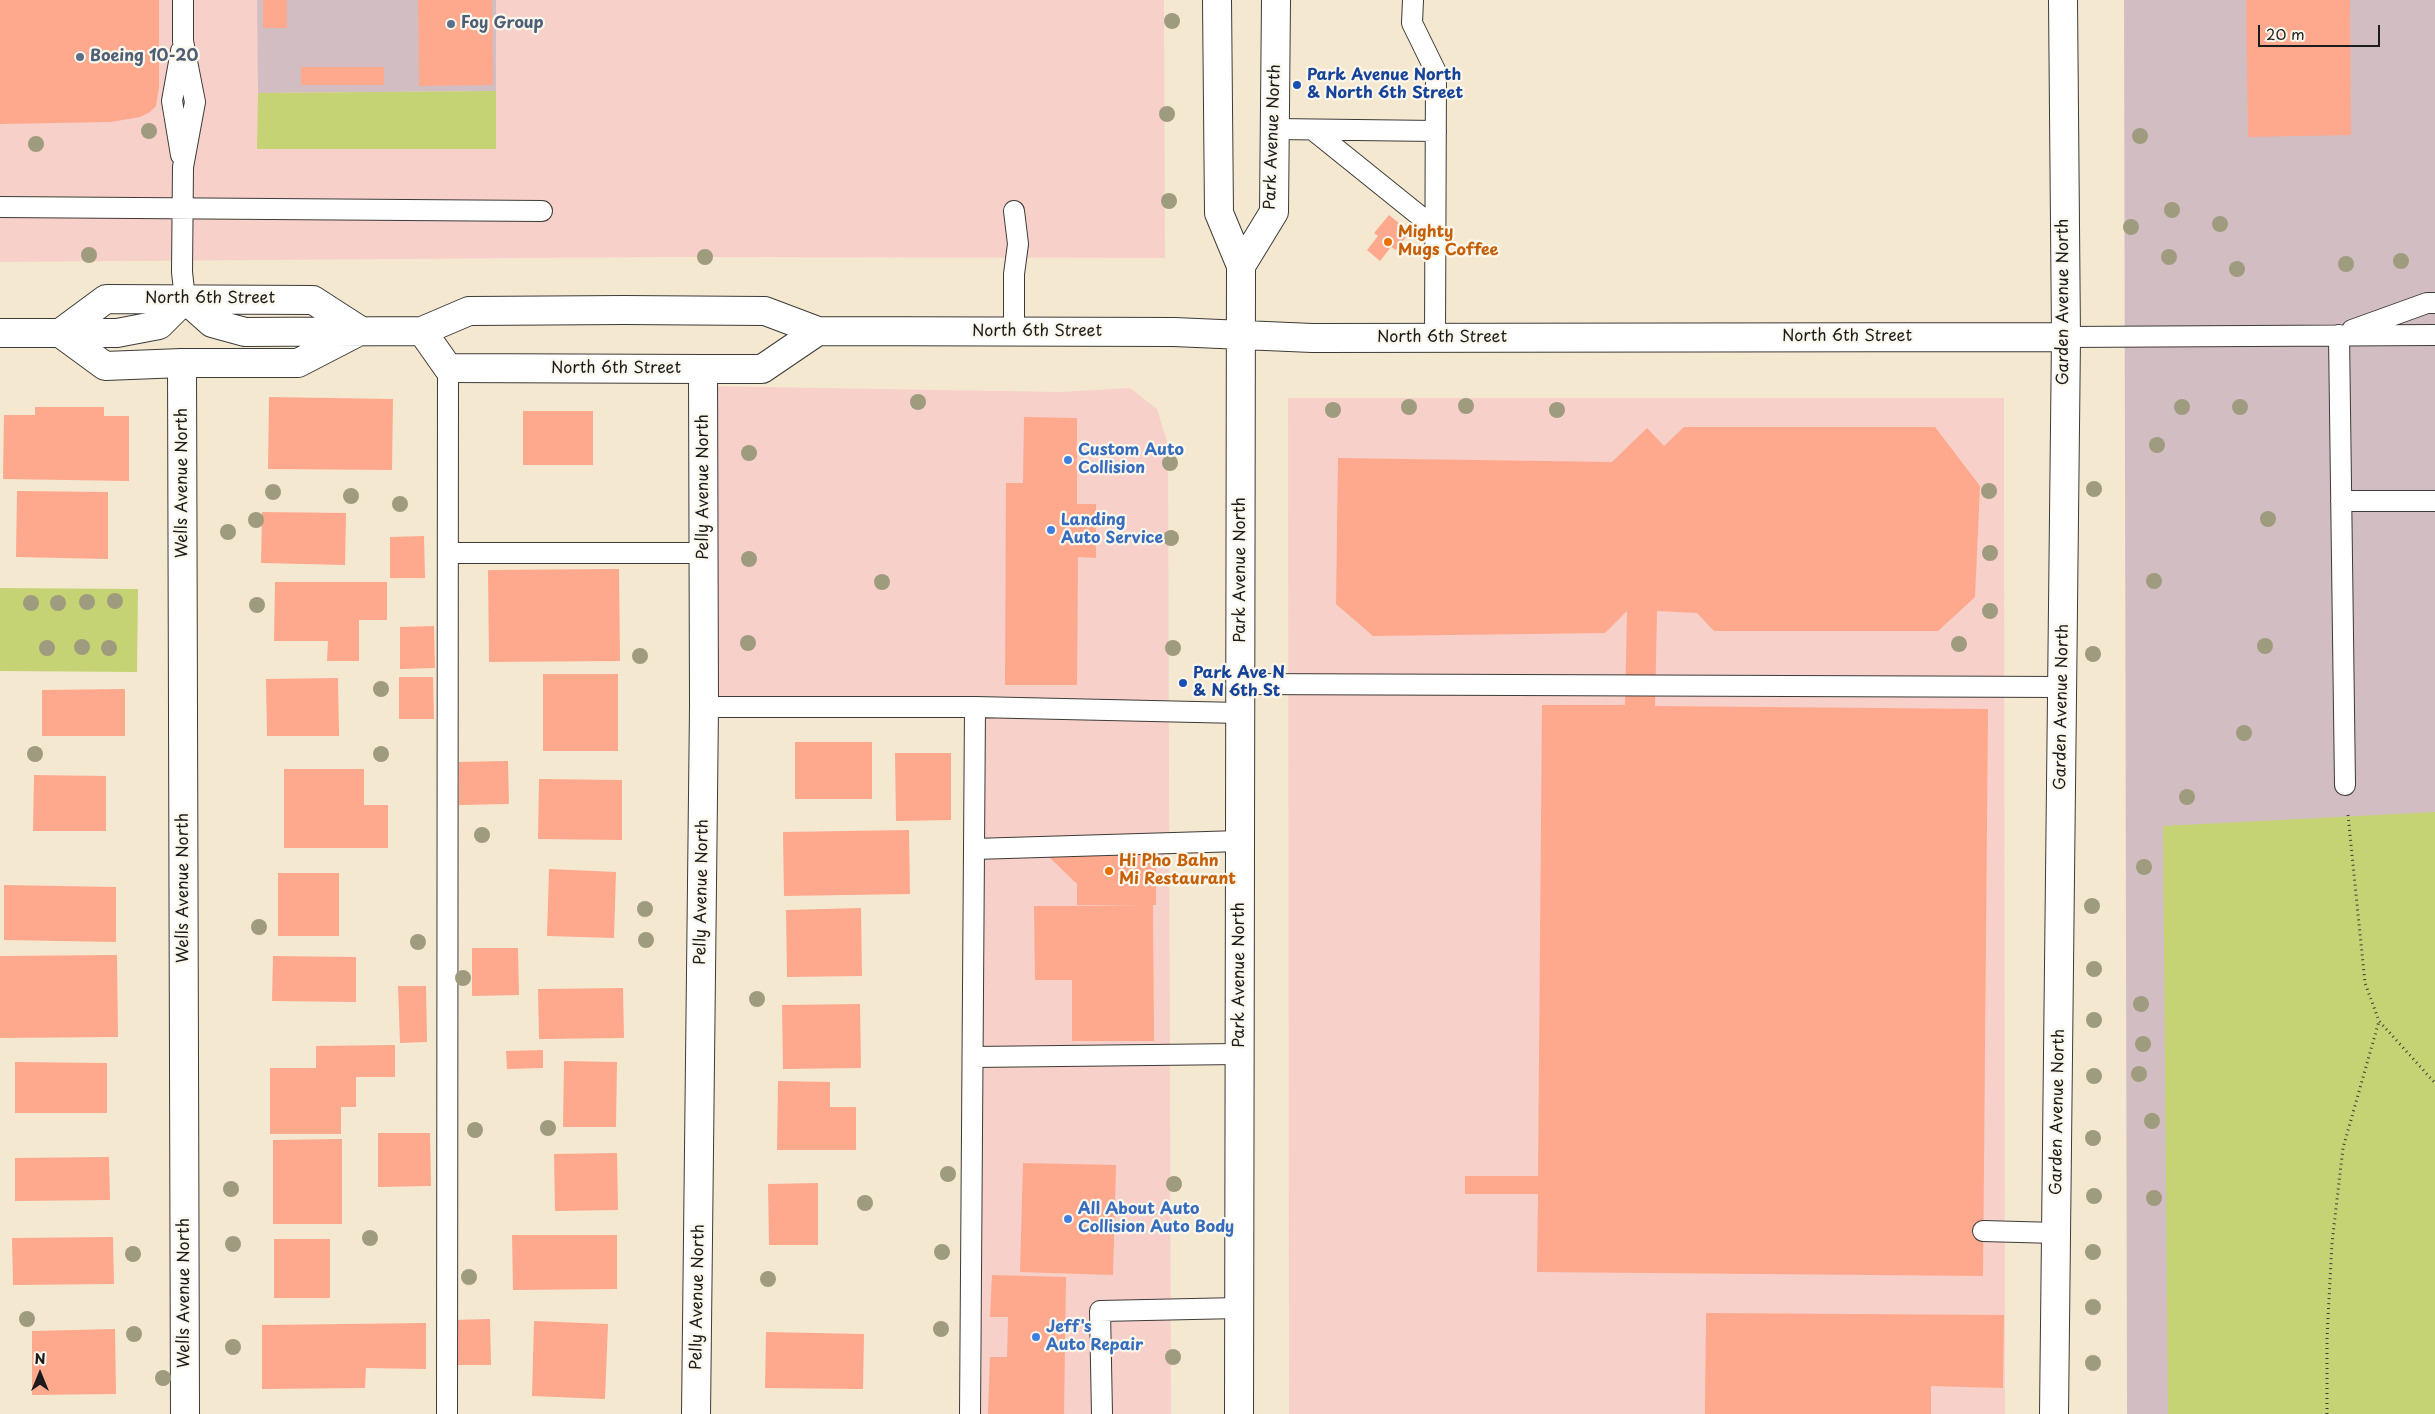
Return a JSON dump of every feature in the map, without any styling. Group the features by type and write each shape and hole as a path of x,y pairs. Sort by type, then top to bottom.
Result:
{"street":[{"name":"Park Avenue North","path":"1217,0 1219,213 1241,266 1239,1414"},
{"name":"Park Avenue North","path":"1241,266 1274,212 1276,0"},
{"name":"Garden Avenue North","path":"2054,1414 2066,337 2063,0"},
{"name":"North 6th Street","path":"361,331 313,300 106,299 60,333 105,366 182,363 298,363 361,331 422,331 469,311 764,311 818,331 1174,332 1241,336 1436,338 2066,337"},
{"path":"422,331 448,368"},
{"name":"North 6th Street","path":"448,368 762,369 818,331"},
{"path":"0,333 60,333"},
{"name":"Wells Avenue North","path":"182,363 185,1414"},
{"name":"Pelly Avenue North","path":"696,1414 704,707 703,369"}],"lane":[{"path":"183,0 183,41 172,101 183,167 182,272 185,299"},
{"path":"1412,0 1412,23 1436,72 1436,338"},
{"path":"1276,129 1436,131"},
{"path":"1313,130 1436,229"},
{"path":"0,208 542,211"},
{"path":"1014,211 1018,244 1014,274 1014,331"},
{"path":"2338,336 2427,303 2435,303"},
{"path":"2066,337 2435,335"},
{"path":"2338,336 2345,785"},
{"path":"447,1414 448,368"},
{"path":"2341,501 2435,501"},
{"path":"448,553 704,553"},
{"path":"1241,684 2062,687"},
{"path":"704,707 975,707 1240,713"},
{"path":"970,1414 975,707"},
{"path":"974,849 1240,841"},
{"path":"973,1057 1240,1054"},
{"path":"1983,1231 2056,1232"},
{"path":"1102,1414 1100,1311 1239,1308"}],"path":[{"path":"2345,785 2365,983 2379,1021 2435,1083"},
{"path":"2327,1414 2327,1337 2332,1243 2343,1148 2379,1021"}],"shaded area":[{"path":"0,0 1164,0 1165,258 667,257 0,262"},
{"path":"257,0 496,0 496,91 258,93"},
{"path":"2124,0 2435,0 2435,1414 2127,1414"},
{"path":"703,386 1060,392 1130,388 1157,409 1168,445 1171,1414 970,1414 975,707 704,707"},
{"path":"1288,398 2004,398 2005,1414 1289,1414"}],"green space":[{"path":"496,91 496,149 257,149 258,93"},
{"path":"0,588 138,589 137,672 0,671"},
{"path":"2435,812 2435,1414 2168,1414 2163,826"}],"building":[{"name":"Boeing 10-20","path":"0,0 159,0 159,87 156,106 150,112 140,117 111,122 0,124"},
{"path":"263,0 287,0 287,28 263,28"},
{"path":"418,0 492,0 493,85 419,86"},
{"path":"2246,0 2350,0 2351,135 2248,137"},
{"path":"301,67 384,67 384,85 301,85"},
{"name":"Mighty Mugs Coffee","path":"1389,215 1410,232 1396,250 1391,247 1380,261 1367,250 1378,236 1374,233"},
{"path":"269,397 393,399 392,470 268,469"},
{"path":"35,407 104,407 104,416 129,416 129,481 3,479 4,415 35,415"},
{"path":"523,411 593,411 593,465 523,465"},
{"name":"Landing Auto Service","path":"1024,417 1077,418 1077,504 1096,504 1096,558 1078,557 1077,685 1005,685 1006,483 1023,483"},
{"path":"1684,427 1935,427 1980,486 1975,597 1938,631 1714,631 1697,613 1657,611 1655,706 1988,709 1983,1276 1537,1272 1538,1194 1465,1194 1465,1176 1538,1176 1542,705 1625,705 1627,611 1605,633 1373,636 1336,604 1338,458 1612,462 1647,428 1664,446"},
{"path":"17,491 108,492 108,559 16,557"},
{"path":"262,512 346,513 345,565 261,563"},
{"path":"424,536 425,578 390,578 390,537"},
{"path":"619,569 620,661 489,662 488,570"},
{"path":"275,582 387,582 387,620 359,620 359,661 327,661 328,641 274,641"},
{"path":"434,626 435,668 400,669 400,627"},
{"path":"543,674 618,674 618,751 543,751"},
{"path":"399,677 433,677 434,719 399,719"},
{"path":"338,678 339,736 267,736 266,679"},
{"path":"125,689 125,736 42,736 42,690"},
{"path":"795,742 872,742 872,799 795,799"},
{"path":"895,753 951,753 951,820 896,821"},
{"path":"508,761 509,804 459,805 459,762"},
{"path":"284,769 364,769 364,805 388,805 388,848 284,848"},
{"path":"34,775 106,776 106,831 33,831"},
{"path":"539,779 622,780 622,840 538,839"},
{"path":"909,830 910,894 784,896 783,832"},
{"path":"1045,853 1156,854 1156,905 1153,905 1154,1041 1072,1041 1072,980 1035,980 1034,906 1146,906 1077,905 1077,884"},
{"path":"549,869 616,872 614,938 547,936"},
{"path":"278,873 339,873 339,936 278,936"},
{"path":"4,885 116,887 116,942 4,940"},
{"path":"861,908 862,976 787,977 786,910"},
{"path":"472,948 518,948 519,995 472,996"},
{"path":"117,955 118,1037 0,1038 0,956"},
{"path":"273,956 356,957 356,1002 272,1001"},
{"path":"398,986 426,986 427,1042 400,1043"},
{"path":"623,988 624,1038 539,1039 538,989"},
{"path":"860,1004 861,1068 783,1069 782,1005"},
{"path":"395,1045 395,1077 356,1077 356,1107 341,1107 341,1134 270,1134 270,1068 316,1068 316,1046"},
{"path":"543,1050 543,1068 507,1069 506,1051"},
{"path":"564,1061 617,1062 616,1127 563,1127"},
{"path":"15,1062 107,1063 107,1113 15,1113"},
{"path":"778,1081 830,1082 830,1107 856,1107 856,1150 777,1150"},
{"path":"378,1133 430,1133 431,1186 378,1187"},
{"path":"342,1139 342,1224 273,1224 273,1140"},
{"path":"617,1153 618,1210 555,1211 554,1154"},
{"path":"109,1157 110,1200 15,1201 15,1158"},
{"name":"All About Auto Collision Auto Body","path":"1023,1163 1116,1165 1113,1275 1020,1272"},
{"path":"818,1183 818,1245 769,1245 768,1184"},
{"path":"512,1235 617,1235 617,1289 513,1290"},
{"path":"113,1237 114,1284 13,1285 12,1238"},
{"path":"274,1239 330,1239 330,1298 274,1298"},
{"name":"Jeff's Auto Repair","path":"992,1275 1066,1277 1064,1414 988,1414 990,1357 1007,1357 1008,1317 990,1317"},
{"path":"1706,1313 2004,1315 2003,1388 1931,1386 1931,1414 1705,1414"},
{"path":"490,1319 491,1365 454,1365 453,1320"},
{"path":"534,1321 608,1324 605,1399 532,1396"},
{"path":"426,1323 426,1369 366,1368 365,1388 262,1389 262,1325"},
{"path":"115,1329 116,1394 32,1395 32,1331"},
{"path":"766,1332 864,1334 863,1389 765,1388"}],"place":[{"name":"Foy Group","path":"451,24"},
{"name":"Boeing 10-20","path":"80,57"},
{"name":"Park Avenue North & North 6th Street","path":"1297,85"},
{"name":"Mighty Mugs Coffee","path":"1388,242"},
{"name":"Custom Auto Collision","path":"1068,460"},
{"name":"Landing Auto Service","path":"1051,530"},
{"name":"Park Ave N & N 6th St","path":"1183,683"},
{"name":"Hi Pho Bahn Mi Restaurant","path":"1109,871"},
{"name":"All About Auto Collision Auto Body","path":"1068,1219"},
{"name":"Jeff's Auto Repair","path":"1036,1337"}]}
